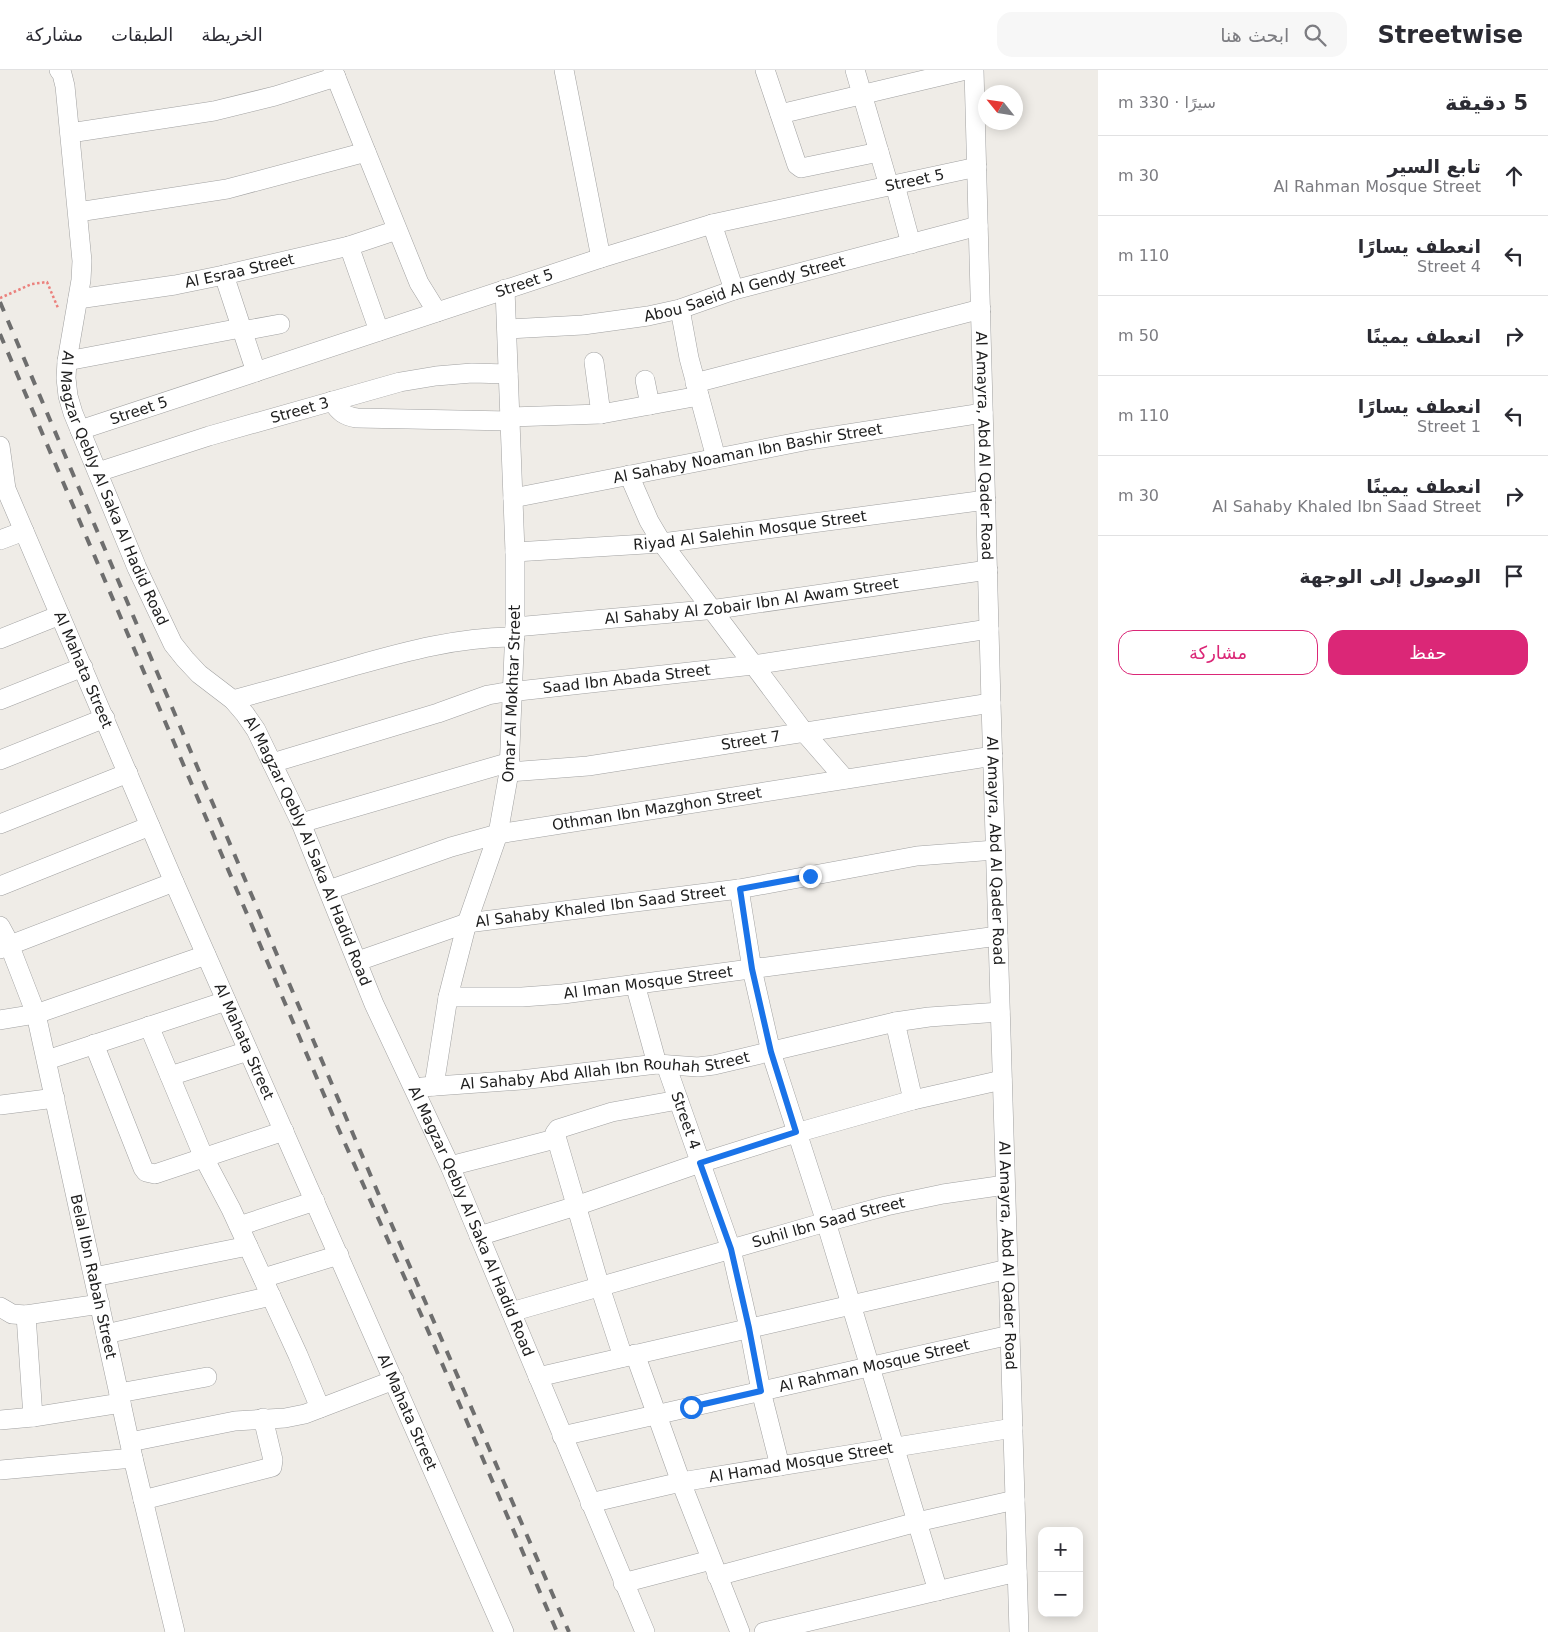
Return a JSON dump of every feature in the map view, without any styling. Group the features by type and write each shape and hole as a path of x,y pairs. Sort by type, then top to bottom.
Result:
{"street":[{"name":"Al Magzar Qebly Al Saka Al Hadid Road","path":"60,70 65,86 82,261 82,280 67,361 66,378 68,396 80,430 137,568 173,644 199,674 233,700 245,714 256,730 301,823 393,1046 450,1166 645,1632"},
{"path":"564,70 602,258"},
{"path":"765,70 797,165 801,168 879,152"},
{"path":"855,70 879,152 911,244"},
{"path":"780,114 862,95 911,76 966,70"},
{"name":"Al Amayra, Abd Al Qader Road","path":"974,70 1019,1632"},
{"path":"70,133 214,111 275,96 335,74 418,283 437,312"},
{"path":"78,212 227,189 366,152"},
{"name":"Street 5","path":"80,430 602,258 712,224 977,167"},
{"path":"712,224 734,290"},
{"name":"Abou Saeid Al Gendy Street","path":"507,329 608,322 680,309 734,290 978,226"},
{"name":"Al Esraa Street","path":"78,299 176,285 349,246 397,230"},
{"path":"349,246 379,331"},
{"path":"224,274 256,372"},
{"name":"Omar Al Mokhtar Street","path":"434,1086 448,997 467,923 498,834 509,767 515,632 515,552 505,290"},
{"path":"680,309 685,342 716,458"},
{"path":"332,401 338,411 347,416 357,418 510,419 601,414 650,405 697,389 981,310"},
{"path":"67,361 280,324"},
{"path":"594,362 601,414"},
{"name":"Street 3","path":"98,472 209,436 400,382 472,373 508,374"},
{"path":"645,380 650,405"},
{"name":"Al Sahaby Noaman Ibn Bashir Street","path":"513,498 809,440 983,413"},
{"name":"Al Mahata Street","path":"0,446 3,491 24,532 174,882 504,1632"},
{"path":"629,475 649,521 662,543 804,732 845,779"},
{"name":"Riyad Al Salehin Mosque Street","path":"515,552 662,543 986,500"},
{"path":"0,540 24,532"},
{"name":"Al Sahaby Al Zobair Ibn Al Awam Street","path":"233,700 449,642 515,632 711,609 988,570"},
{"path":"0,639 60,615"},
{"name":"Saad Ibn Abada Street","path":"272,763 438,713 488,695 753,665 989,629"},
{"path":"0,700 83,667"},
{"name":"Street 7","path":"301,823 509,767 588,766 991,703"},
{"path":"0,760 104,718"},
{"name":"Othman Ibn Mazghon Street","path":"329,890 451,847 498,834 993,756"},
{"path":"0,824 128,773"},
{"path":"0,886 150,826"},
{"name":"Al Sahaby Khaled Ibn Saad Street","path":"358,961 467,923 740,889 917,856 995,850"},
{"path":"5,947 174,882"},
{"path":"740,889 752,969 771,1052 826,1222 938,1591"},
{"name":"Belal Ibn Rabah Street","path":"0,926 5,947 36,1014 120,1398 175,1632"},
{"name":"Al Iman Mosque Street","path":"448,997 522,997 563,994 998,936"},
{"path":"0,1020 36,1014 206,955"},
{"name":"Street 4","path":"635,984 662,1065 678,1100 731,1249 761,1391 780,1466"},
{"path":"47,1060 226,1000"},
{"name":"Al Sahaby Abd Allah Ibn Rouhah Street","path":"414,1088 521,1080 662,1065 698,1067 714,1065 896,1022 946,1015 1000,1012"},
{"path":"896,1022 913,1100"},
{"path":"149,1026 204,1158 239,1226 320,1408"},
{"path":"94,1044 146,1172 155,1174 284,1131"},
{"path":"170,1076 248,1051"},
{"path":"479,1236 576,1206 796,1132 913,1100 1002,1080"},
{"path":"0,1105 55,1098"},
{"path":"678,1100 612,1112 558,1130 555,1138 600,1287 629,1356 657,1414 681,1482 740,1632"},
{"path":"450,1166 555,1138"},
{"name":"Suhil Ibn Saad Street","path":"511,1312 886,1206 943,1194 1006,1185"},
{"path":"239,1226 315,1201"},
{"path":"94,1276 248,1246"},
{"path":"263,1278 339,1255"},
{"path":"538,1377 1008,1269"},
{"path":"106,1334 271,1296"},
{"path":"0,1307 12,1314 26,1314 100,1304"},
{"path":"26,1314 33,1417"},
{"name":"Al Rahman Mosque Street","path":"562,1436 1010,1335"},
{"path":"0,1420 33,1417 207,1377"},
{"path":"0,1470 132,1450 235,1420 285,1418 320,1408 394,1380"},
{"path":"143,1500 272,1466 273,1460 263,1418"},
{"name":"Al Hamad Mosque Street","path":"590,1503 681,1482 1013,1428"},
{"path":"623,1583 714,1568 1015,1500"},
{"path":"764,1632 1017,1572"}],"path":[{"path":"0,298 32,284 47,282 58,307"}],"railway":[{"path":"0,302 384,1207 569,1632"},
{"path":"0,334 339,1130 423,1319 557,1632"}],"route":[{"path":"691,1407 761,1391 731,1249 700,1163 796,1132 771,1052 752,969 740,889 810,876"}]}
